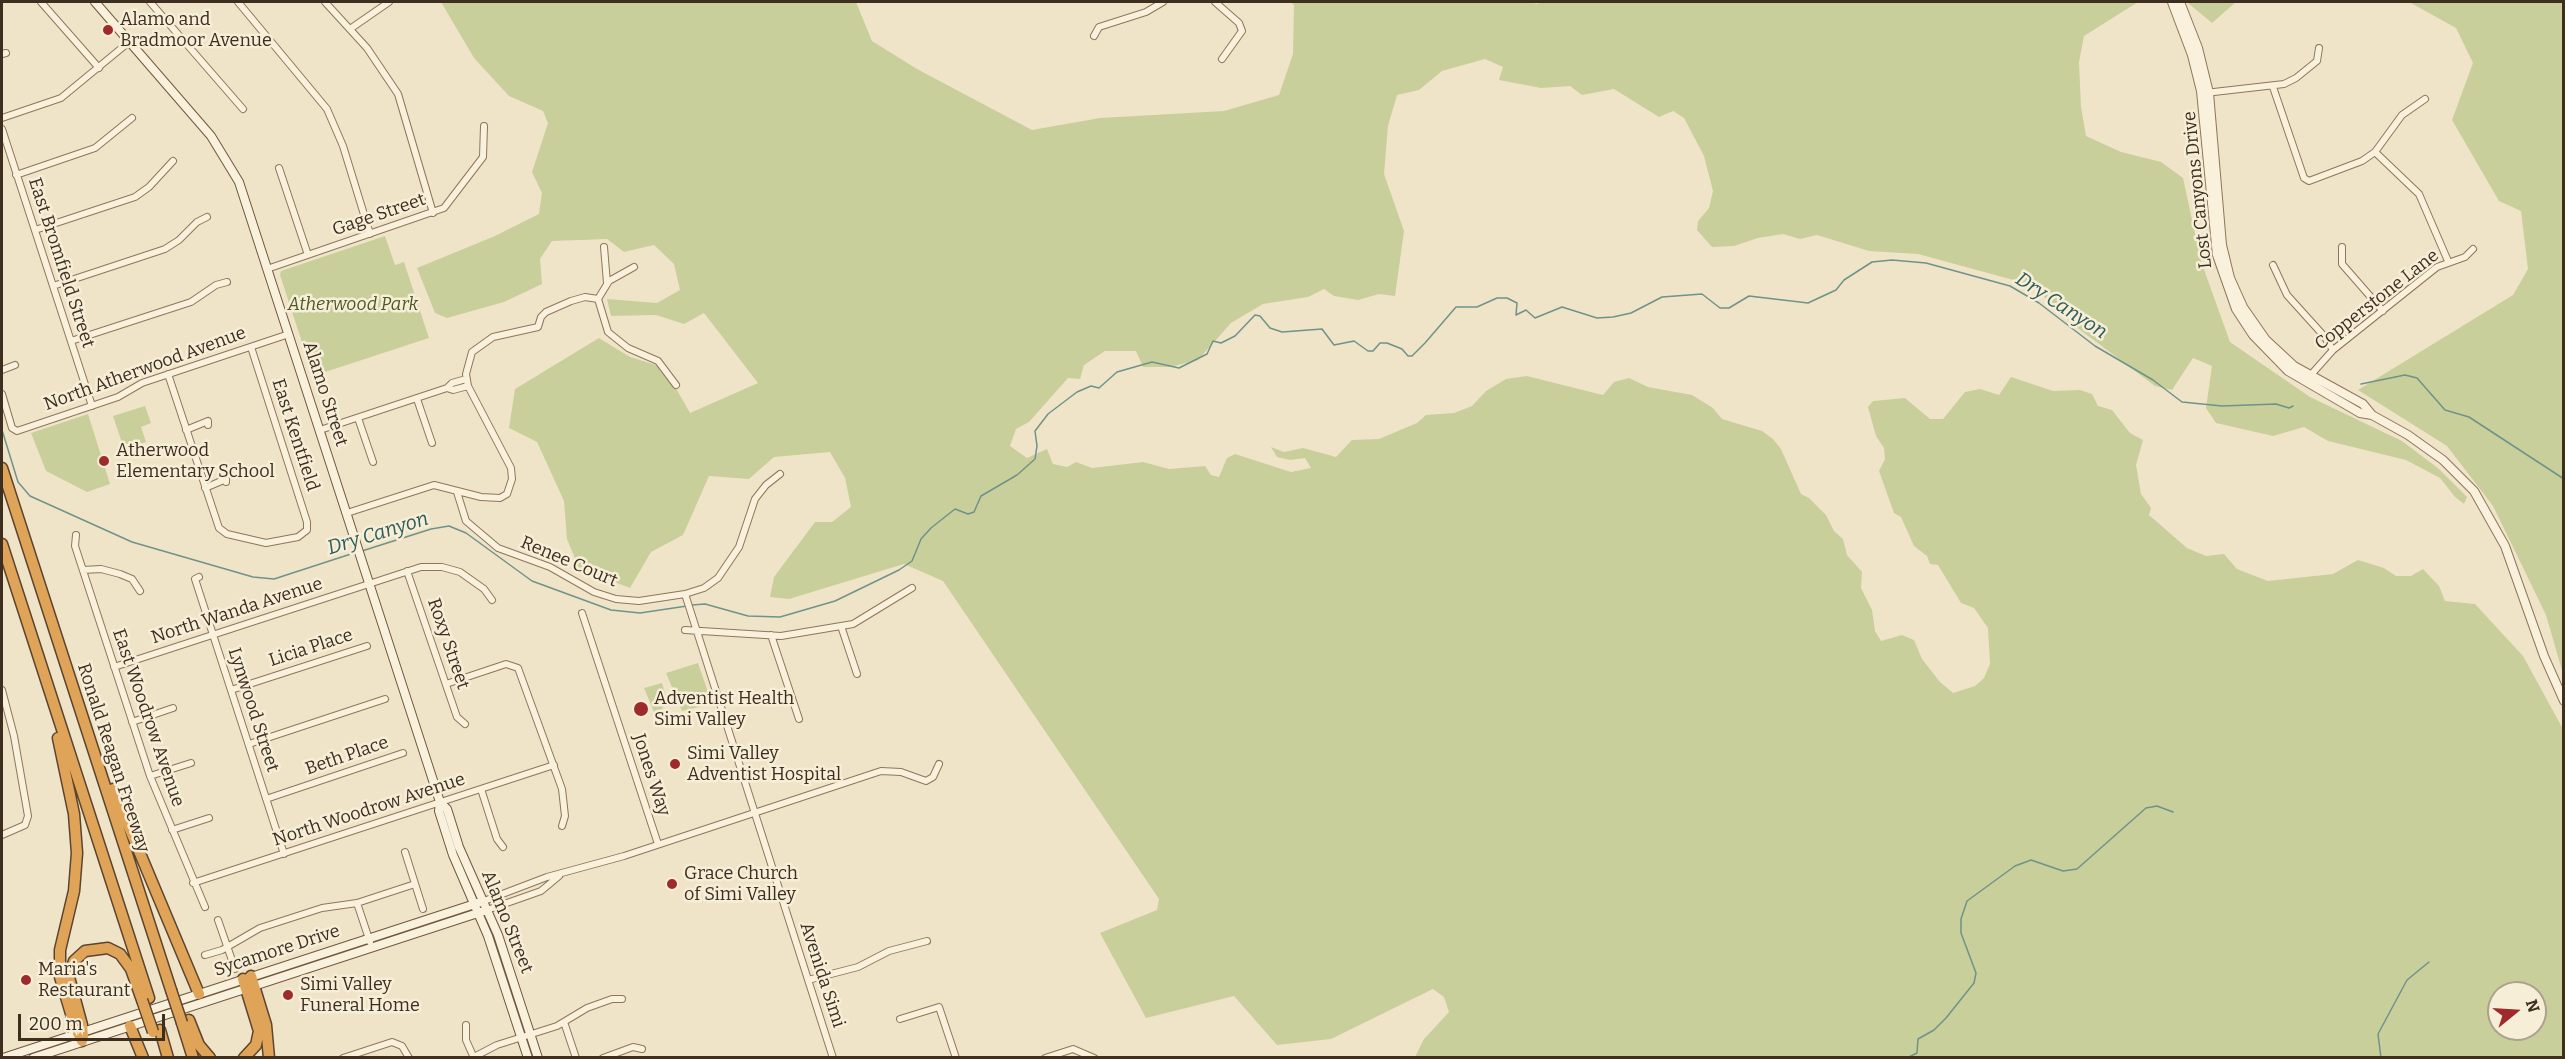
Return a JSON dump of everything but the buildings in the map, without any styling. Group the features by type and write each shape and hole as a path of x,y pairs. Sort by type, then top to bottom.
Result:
{"highway":[{"name":"Ronald Reagan Freeway","path":"2,468 159,951 185,1021"},
{"path":"2,544 156,1031 167,1058"},
{"path":"57,714 57,734 74,814 77,854 74,891 60,950 60,977 81,1035"},
{"path":"88,734 109,777 124,818 199,994"},
{"path":"81,1035 69,977 74,962 85,951 108,948 120,954 131,969 146,999"},
{"path":"244,1058 256,1044 259,1032 248,983"},
{"path":"248,983 267,1025 269,1058"},
{"path":"185,1021 193,1058"},
{"path":"185,1021 199,1045 210,1058"},
{"path":"130,1026 143,1058"}],"main road":[{"name":"Alamo Street","path":"94,2 222,151 239,182 440,802 439,811 453,855 526,1036 538,1058"},
{"name":"Alamo Street","path":"440,802 447,809 459,847 485,905 526,1036 528,1058"},
{"name":"Sycamore Drive","path":"33,1058 81,1035 130,1026 248,983 485,905"},
{"name":"Sycamore Drive","path":"3,1058 81,1035 199,994 248,983"}],"street":[{"path":"41,2 99,68"},
{"path":"150,2 243,109"},
{"path":"238,2 327,109 343,146 370,234"},
{"path":"325,2 377,61 398,94 433,213"},
{"path":"350,29 389,2"},
{"path":"1094,36 1099,27 1146,12 1163,2"},
{"path":"1215,2 1239,23 1242,30 1222,60"},
{"name":"Lost Canyons Drive","path":"2172,2 2205,93"},
{"name":"Lost Canyons Drive","path":"2180,2 2198,48 2222,245 2230,278 2243,307 2266,340 2308,379 2363,404 2372,415 2408,435 2443,460 2474,491 2486,508 2505,546 2544,656 2564,701"},
{"path":"2,118 61,98 129,42"},
{"path":"2205,93 2273,87 2296,78 2318,61 2319,48"},
{"path":"2273,87 2304,178 2309,182 2362,161 2375,152 2402,116 2425,99"},
{"path":"16,174 95,148 132,118"},
{"name":"Gage Street","path":"267,269 433,213 448,204 480,163 485,150 484,126"},
{"name":"East Bromfield Street","path":"2,129 92,406"},
{"path":"2375,152 2419,194 2448,261"},
{"path":"34,230 135,196 149,187 174,161"},
{"path":"279,168 308,255"},
{"path":"53,285 165,249 197,222 207,217"},
{"path":"604,247 607,283"},
{"path":"2342,247 2342,264 2383,311"},
{"name":"Copperstone Lane","path":"2308,379 2333,350 2448,261 2465,257 2473,249"},
{"path":"2273,265 2287,295 2324,336 2333,350"},
{"path":"634,267 620,273 607,283 598,299 608,332 628,348 658,361 676,385"},
{"path":"71,341 191,302 216,285 227,282"},
{"path":"347,513 434,485 457,492 500,498 510,489 511,468 467,382 472,352 479,344 493,337 538,327 541,317 546,312 585,297 598,299"},
{"name":"North Atherwood Avenue","path":"2,394 12,428 17,431 118,397 142,383 288,334"},
{"name":"East Kentfield","path":"205,488 222,531 267,543 284,541 305,533 308,522 251,347"},
{"path":"2,370 15,365"},
{"path":"168,374 205,488 226,479 226,482"},
{"path":"320,430 417,399 447,388 455,382 467,382"},
{"path":"417,399 432,443"},
{"path":"358,418 373,462"},
{"path":"186,430 208,421 208,425"},
{"name":"Renee Court","path":"457,492 466,521 498,549 550,567 594,592 616,599 639,601 685,595 704,588 723,572 739,547 755,499 766,485 780,474"},
{"name":"East Woodrow Avenue","path":"76,535 75,546 150,776 205,907"},
{"name":"North Wanda Avenue","path":"114,667 407,570 432,566 453,569 484,589 492,600"},
{"path":"83,570 101,569 120,574 132,579 140,591"},
{"name":"Roxy Street","path":"407,570 458,717 465,724"},
{"name":"Lynwood Street","path":"199,577 195,579 284,854"},
{"path":"685,630 771,635 853,624 912,588"},
{"name":"Avenida Simi","path":"685,595 833,1058"},
{"name":"Jones Way","path":"582,613 658,844"},
{"path":"841,626 857,674"},
{"path":"771,635 799,719"},
{"name":"Licia Place","path":"231,690 367,646"},
{"path":"446,684 506,664 518,668 554,765 564,801 565,816 562,826"},
{"path":"2,690 14,736 28,816 25,825 2,835"},
{"path":"249,744 385,699"},
{"path":"132,722 173,708"},
{"name":"Beth Place","path":"266,799 403,753"},
{"path":"150,776 191,763"},
{"name":"Sycamore Drive","path":"485,905 562,874 881,771 901,772 926,781 933,777 939,764"},
{"name":"North Woodrow Avenue","path":"193,883 554,765"},
{"path":"481,789 497,839 503,848"},
{"path":"172,830 209,818"},
{"path":"405,852 423,909"},
{"name":"Sycamore Drive","path":"485,905 541,891 562,874"},
{"path":"205,956 222,950 227,945 260,928 322,908 357,903 415,884"},
{"path":"357,903 370,943"},
{"path":"218,920 235,969"},
{"path":"808,980 858,967 889,951 927,941"},
{"path":"465,1025 466,1040 473,1057 564,1022 587,1008 612,999 622,999"},
{"path":"900,1019 939,1007 956,1058"},
{"path":"564,1022 576,1058"},
{"path":"343,1058 392,1042 402,1046 408,1058"},
{"path":"603,1058 633,1047 642,1049"},
{"path":"1046,1058 1073,1049 1094,1058"}],"green space":[{"path":"441,2 856,2 872,41 917,69 1032,130 1100,118 1224,111 1279,95 1293,54 1294,5 1291,2 1532,2 1537,4 1539,2 2138,2 2084,36 2079,62 2081,107 2086,136 2121,152 2161,162 2183,178 2201,261 2230,342 2310,397 2402,441 2439,469 2467,497 2464,504 2455,497 2440,478 2406,460 2328,441 2304,427 2273,436 2216,423 2206,408 2212,366 2193,358 2172,390 2155,386 2071,323 2032,285 1918,254 1869,251 1817,235 1800,239 1783,234 1758,238 1734,246 1712,247 1697,230 1698,221 1709,208 1713,191 1704,156 1684,118 1673,111 1659,117 1614,89 1582,95 1570,86 1541,88 1499,80 1503,67 1485,59 1442,71 1419,90 1397,95 1388,126 1384,174 1404,231 1395,296 1379,294 1358,300 1334,296 1324,289 1308,297 1263,304 1231,323 1198,360 1170,367 1143,367 1136,351 1105,351 1084,365 1080,379 1068,378 1029,422 1016,429 1010,446 1027,458 1047,449 1053,464 1067,467 1076,462 1092,468 1143,462 1169,469 1205,466 1211,475 1219,477 1227,458 1235,454 1291,472 1311,468 1305,458 1290,460 1277,457 1271,447 1284,452 1303,448 1336,457 1352,440 1379,439 1417,423 1426,415 1454,413 1472,406 1486,391 1506,379 1527,376 1603,395 1614,382 1629,378 1648,387 1692,395 1713,408 1722,419 1762,431 1773,439 1781,449 1801,494 1809,498 1826,515 1834,531 1843,539 1847,555 1862,572 1861,588 1872,610 1875,631 1881,641 1902,635 1914,640 1922,659 1940,682 1953,693 1975,686 1984,678 1990,664 1988,628 1974,608 1961,603 1938,565 1930,564 1927,556 1914,546 1901,517 1894,513 1879,471 1885,459 1884,448 1876,436 1868,407 1873,401 1905,398 1930,419 1943,419 1965,392 1980,389 1999,395 2011,377 2053,391 2080,390 2092,394 2098,406 2112,410 2130,433 2143,440 2136,465 2141,494 2151,508 2149,515 2187,548 2206,556 2224,554 2237,569 2268,581 2333,574 2358,560 2384,568 2396,576 2411,576 2423,569 2439,586 2445,601 2475,604 2523,656 2563,729 2563,1057 1415,1057 1424,1039 1449,1012 1444,997 1433,989 1331,1039 1277,1045 1234,996 1146,1018 1100,933 1157,910 1159,899 943,581 904,564 789,599 770,597 774,577 815,522 832,522 851,507 845,478 830,452 774,457 749,479 709,476 683,535 651,552 630,588 579,568 567,539 564,501 537,442 509,428 515,389 599,338 630,357 656,365 677,390 690,413 758,383 704,313 684,324 656,315 611,316 607,299 657,303 680,290 674,264 654,245 624,252 607,239 552,241 540,259 542,284 504,302 447,318 435,313 417,268 495,236 539,214 542,193 532,172 548,123 543,111 509,96 474,58"},
{"path":"2236,2 2212,23 2188,3"},
{"path":"2409,2 2563,2 2563,674 2546,615 2493,506 2447,446 2358,390 2513,295 2528,269 2521,211 2499,201 2452,120 2473,63 2456,28"},
{"name":"Atherwood Park","path":"385,236 395,265 404,262 429,338 313,376 280,275 281,271"},
{"path":"145,406 151,423 141,427 146,442 124,449 113,416"},
{"path":"88,414 110,484 87,492 46,471 31,433"},
{"path":"698,663 712,704 682,711 666,673"},
{"path":"662,683 667,700 662,709 654,712 644,688"}],"waterway":[{"name":"Dry Canyon","path":"692,605 705,604 748,616 780,617 835,601 899,570 912,561 921,539 931,528 955,509 968,514 974,512 981,496 1017,475 1035,459 1037,446 1035,431 1048,414 1077,392 1091,386 1099,388 1117,372 1152,362 1179,368 1207,354 1213,341 1221,343 1235,336 1255,315 1260,316 1270,328 1282,332 1322,329 1334,345 1354,341 1368,351 1373,351 1380,343 1387,343 1402,349 1408,356 1412,356 1456,307 1477,307 1497,298 1507,298 1517,303 1516,315 1526,310 1535,318 1562,307 1597,318 1613,317 1631,313 1662,297 1702,294 1720,308 1729,308 1749,296 1808,303 1836,290 1844,280 1872,262 1892,260 1926,263 2010,286 2039,303 2095,346 2153,380 2182,402 2222,406 2276,404 2289,408 2293,406"},
{"name":"Dry Canyon","path":"2361,384 2405,375 2417,378 2445,410 2469,417 2564,479"},
{"name":"Dry Canyon","path":"2,430 18,482 30,496 132,542 253,577 274,579 354,553"},
{"name":"Dry Canyon","path":"362,551 431,529 449,526 466,533 532,581 611,610 640,613 687,606"},
{"path":"1907,1058 1917,1053 1918,1039 1934,1030 1974,983 1976,973 1961,933 1961,919 1967,901 2015,866 2031,860 2063,871 2077,869 2146,808 2157,806 2173,812"},
{"path":"2381,1058 2378,1034 2407,980 2429,962"}],"place":[{"name":"Alamo and Bradmoor Avenue","path":"108,30"},
{"name":"Atherwood Elementary School","path":"104,461"},
{"name":"Adventist Health Simi Valley","path":"641,709"},
{"name":"Simi Valley Adventist Hospital","path":"675,764"},
{"name":"Grace Church of Simi Valley","path":"672,884"},
{"name":"Maria's Restaurant","path":"26,980"},
{"name":"Simi Valley Funeral Home","path":"288,995"}]}
